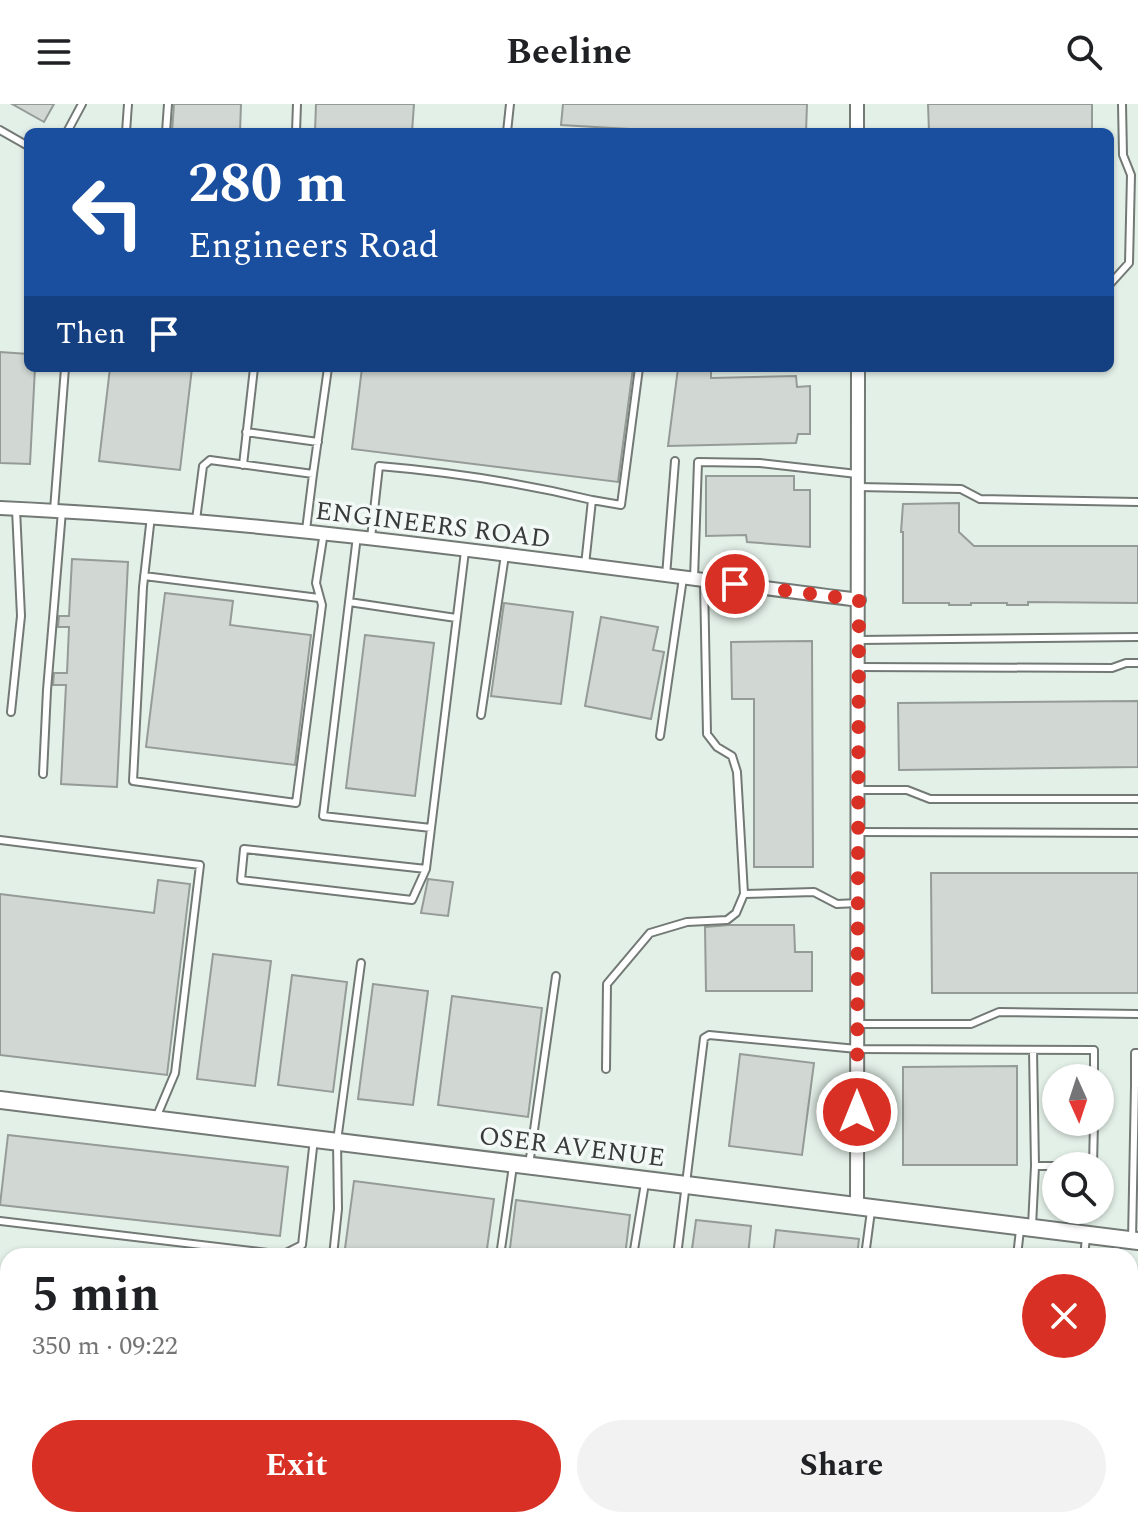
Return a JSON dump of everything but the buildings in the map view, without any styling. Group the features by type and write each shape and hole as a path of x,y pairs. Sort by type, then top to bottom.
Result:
{"street":[{"path":"857,104 857,128"},
{"path":"858,372 857,1049 864,1207"},
{"name":"ENGINEERS ROAD","path":"0,508 151,516 306,530 859,600"},
{"name":"OSER AVENUE","path":"0,1100 1135,1240"}],"lane":[{"path":"69,128 82,104"},
{"path":"126,128 128,104"},
{"path":"166,128 168,104"},
{"path":"296,128 297,104"},
{"path":"507,128 510,104"},
{"path":"1114,280 1129,263 1135,174 1123,155 1122,104"},
{"path":"1,134 24,144"},
{"path":"43,774 65,372"},
{"path":"243,465 254,372"},
{"path":"306,530 327,372"},
{"path":"371,538 379,466 445,471 621,505 638,372"},
{"path":"246,432 318,442"},
{"path":"196,520 206,461 313,474"},
{"path":"666,576 675,461"},
{"path":"606,1069 607,984 650,933 687,922 727,920 736,913 744,894 737,772 732,756 717,747 707,734 694,579 698,462 760,463 858,480 961,489 980,499 1138,502"},
{"path":"585,565 592,500"},
{"path":"11,712 21,616 16,509"},
{"path":"151,516 144,576 133,781 296,803 322,605 316,583 324,532"},
{"path":"357,536 323,816 431,828"},
{"path":"426,869 244,849 241,880 412,900 426,869 465,550"},
{"path":"481,715 505,555"},
{"path":"144,576 319,598"},
{"path":"660,736 694,579"},
{"path":"349,602 456,618"},
{"path":"859,640 1138,637"},
{"path":"859,667 1112,668 1138,663"},
{"path":"858,790 907,790 930,799 1138,799"},
{"path":"858,832 1138,833"},
{"path":"0,840 200,865 175,1073 156,1118"},
{"path":"744,894 814,892 837,904 858,903"},
{"path":"334,1248 338,1209 337,1141 361,963"},
{"path":"502,1248 556,976"},
{"path":"857,1024 971,1024 999,1012 1138,1014"},
{"path":"678,1248 704,1038 714,1034 857,1049 1094,1050 1094,1064"},
{"path":"1019,1248 1026,1227 1035,1166 1033,1050"},
{"path":"1135,1240 1135,1053 1138,1053"},
{"path":"296,1248 302,1245 315,1138"},
{"path":"1035,1166 1042,1166"},
{"path":"634,1248 646,1180"},
{"path":"864,1207 865,1248"},
{"path":"0,1221 226,1248"},
{"path":"1085,1248 1087,1234"}],"shaded area":[{"path":"0,104 1138,104 1138,1248 0,1248"}],"route":[{"path":"735,584 859,600 857,1112"}]}
